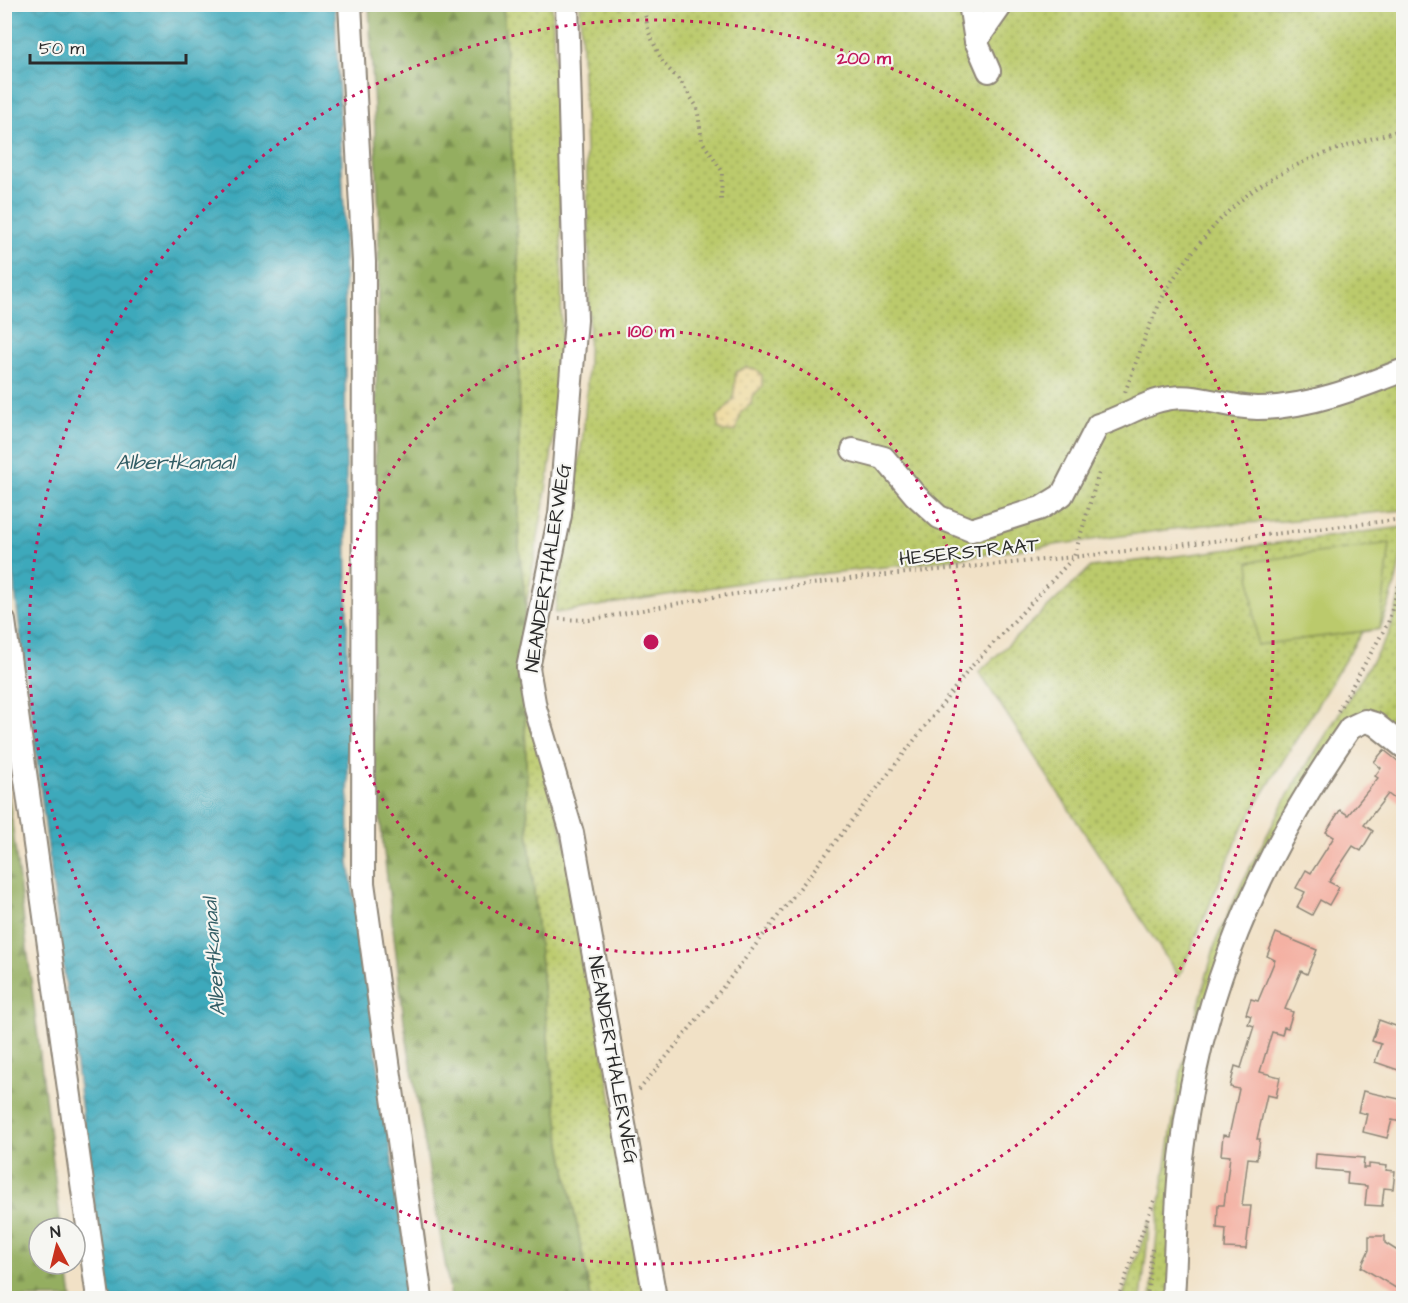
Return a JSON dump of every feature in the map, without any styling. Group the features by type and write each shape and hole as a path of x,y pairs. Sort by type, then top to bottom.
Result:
{"street":[{"path":"350,4 364,262 363,883 421,1299"},
{"name":"NEANDERTHALERWEG","path":"567,4 576,320 560,515 528,668 536,708 572,832 655,1299"},
{"path":"970,4 976,40 989,71"},
{"path":"976,40 1002,4"},
{"path":"853,450 884,458 915,495 939,517 971,530 1041,508 1062,495 1098,425 1145,405 1171,398 1246,407 1291,405 1404,370"},
{"path":"4,621 98,1299"},
{"path":"1173,1299 1181,1158 1192,1084 1209,1012 1251,894 1285,827 1350,728 1365,721 1375,724 1404,747"}],"path":[{"path":"643,4 649,33 663,63 681,82 697,107 702,141 722,171 721,202"},
{"path":"1114,420 1158,306 1182,265 1219,219 1249,191 1291,166 1334,150 1404,129"},
{"path":"621,1100 637,1092 705,1009 971,667 1074,557 1102,463"},
{"name":"HESERSTRAAT","path":"538,619 589,620 713,597 865,577 1074,557 1404,519"},
{"path":"1118,1299 1156,1197 1154,1220"},
{"path":"1147,1299 1152,1244"}],"green space":[{"path":"369,5 503,5 519,271 519,546 526,608 521,640 520,674 524,690 528,830 549,1049 561,1144 591,1298 451,1298 405,1029 371,743 379,215"},
{"path":"503,5 552,5 558,146 562,288 557,411 526,608 519,546 519,271"},
{"path":"580,5 1403,5 1403,510 1284,521 1202,525 913,564 752,581 555,613 582,441 589,336 589,241"},
{"path":"1403,527 1396,579 1380,629 1362,632 1242,828 1179,977 979,672 1091,567"},
{"path":"1390,543 1380,629 1257,645 1249,562"},
{"path":"1403,584 1403,734 1367,713 1223,944 1169,1298 1151,1298 1160,1202 1181,1072 1216,941 1243,881 1288,795 1389,634"},
{"path":"524,690 567,849 647,1298 591,1298 561,1144 549,1049 528,830"},
{"path":"4,757 60,1216 27,1216 27,1276 69,1276 72,1298 5,1298"},
{"path":"1150,1220 1141,1298 1122,1298"}],"sand":[{"path":"746,367 755,369 762,375 762,387 752,396 751,404 741,412 736,431 723,432 718,427 718,417 733,400 736,372"}],"water":[{"name":"Albertkanaal","path":"4,5 335,5 344,211 349,863 412,1298 106,1298 5,514"}],"building":[{"path":"1384,750 1404,766 1404,806 1388,794 1364,825 1373,831 1361,851 1353,846 1329,882 1339,887 1329,905 1320,900 1312,915 1297,907 1305,892 1296,888 1306,870 1311,873 1334,837 1326,832 1340,810 1348,815 1378,778 1375,776 1381,768 1374,762"},
{"path":"1276,933 1317,950 1307,974 1301,971 1285,1009 1293,1012 1288,1028 1284,1027 1282,1035 1272,1032 1260,1072 1280,1077 1276,1097 1267,1095 1257,1139 1260,1139 1257,1159 1248,1158 1242,1206 1251,1206 1246,1249 1225,1248 1226,1229 1217,1228 1218,1205 1224,1205 1230,1156 1221,1155 1223,1135 1229,1136 1239,1089 1230,1087 1235,1066 1241,1068 1254,1026 1248,1024 1251,1016 1246,1014 1251,999 1258,1001 1275,960 1267,956"},
{"path":"1379,1020 1404,1029 1404,1072 1375,1062 1381,1044 1372,1041"},
{"path":"1363,1091 1404,1100 1401,1122 1392,1120 1387,1138 1363,1132 1367,1114 1358,1112"},
{"path":"1316,1154 1364,1158 1363,1168 1369,1168 1369,1164 1387,1166 1386,1170 1395,1171 1393,1189 1384,1188 1382,1206 1365,1205 1367,1186 1347,1184 1348,1172 1315,1169"},
{"path":"1369,1236 1385,1236 1385,1243 1404,1255 1404,1293 1361,1267 1369,1250"}]}
